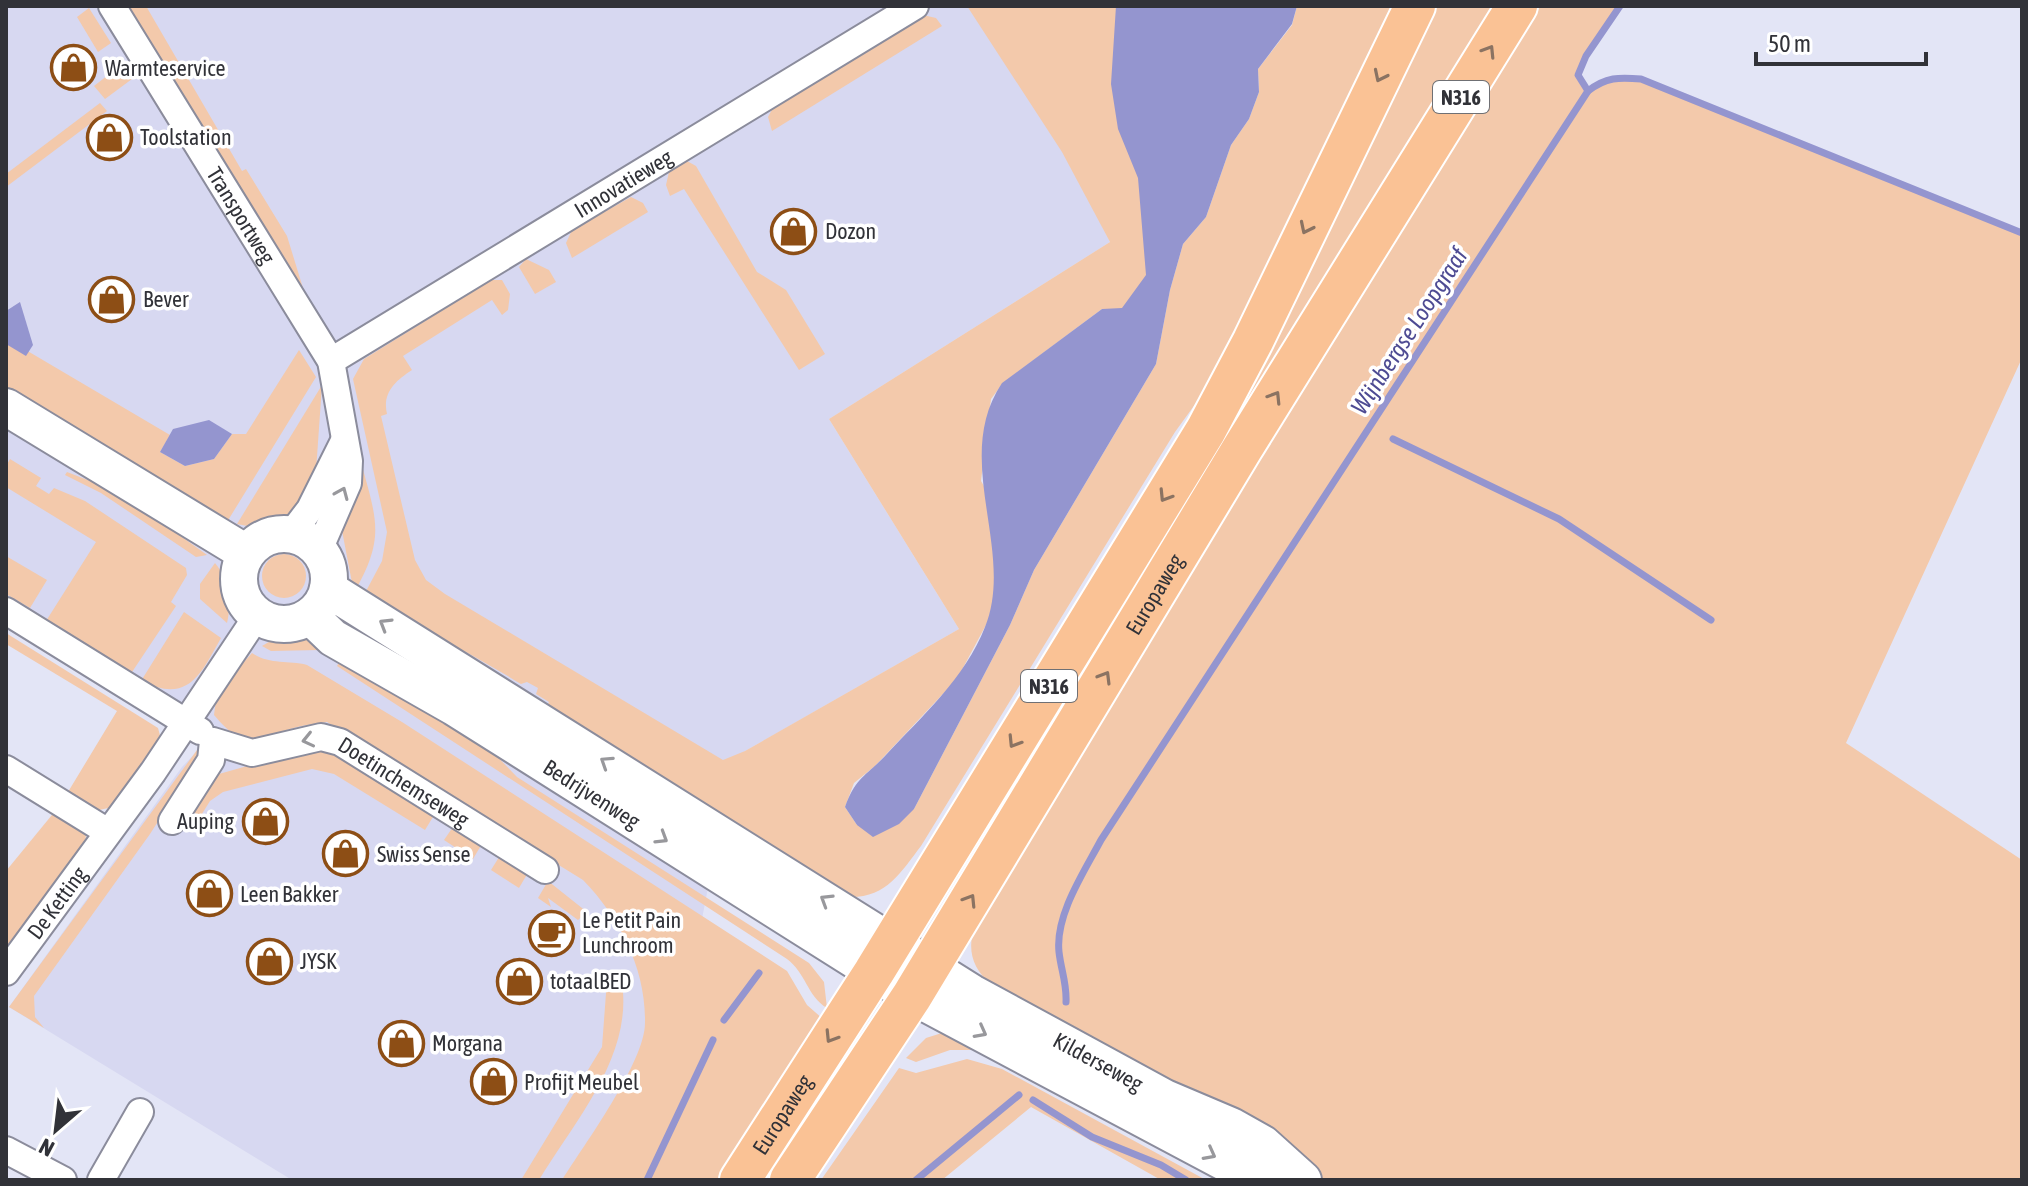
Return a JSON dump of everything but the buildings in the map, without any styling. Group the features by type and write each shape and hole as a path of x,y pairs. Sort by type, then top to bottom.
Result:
{"main road":[{"name":"Europaweg","path":"740,1180 883,956 1219,407 1415,6"},
{"name":"Europaweg","path":"790,1180 921,981 1219,487 1517,6"},
{"path":"6,407 246,553"},
{"path":"266,537 305,542 326,562 319,603 283,624 257,616 245,603 239,587 239,569 246,553 266,537"},
{"name":"Bedrijvenweg","path":"319,603 333,638 883,956"},
{"name":"Kilderseweg","path":"883,956 1258,1180"},
{"name":"Kilderseweg","path":"921,981 1165,1098 1231,1126 1263,1144 1303,1180"}],"street":[{"name":"Transportweg","path":"112,6 331,361 347,434 348,483 305,542"},
{"name":"Innovatieweg","path":"331,361 915,6"},
{"path":"6,611 186,721 213,741 252,753"},
{"path":"186,721 257,616"},
{"name":"De Ketting","path":"6,972 186,721"},
{"name":"Doetinchemseweg","path":"198,781 224,761 321,737 340,742 545,870"},
{"name":"Doetinchemseweg","path":"172,821 211,760 213,741"},
{"path":"6,769 108,832"},
{"path":"101,1180 140,1112"},
{"path":"6,1150 63,1180"}],"shaded area":[{"path":"6,6 993,6 1110,242 829,419 959,629 733,758 686,1002 573,1180 292,1180 9,1007 182,767 210,738 6,604"},
{"path":"125,6 146,6 242,171 246,169 287,236 307,301"},
{"path":"967,6 1124,6 1158,186 1146,329 1102,309 1003,383 991,399 981,481 1024,554 957,679 875,766 854,783 845,807 857,825 914,809 1010,625 1034,570 1156,364 1170,290 1183,244 1206,217 1231,145 1249,119 1259,92 1258,69 1292,25 1297,6 1402,6 1230,356 1175,432 921,846 900,874 884,888 864,896 851,897 726,828 668,781 547,706 549,702 536,694 538,688 527,682 521,684 364,595 382,561 387,532 353,379 364,359 491,280 502,280 510,294 508,310 502,315 492,300 403,356 412,370 391,388 386,400 387,414 381,416 415,560 426,580 445,594 723,760 745,751 959,629 829,419 1110,242 1062,152"},
{"path":"1429,6 1505,6 1204,475 1225,433"},
{"path":"1534,6 1620,6 1586,56 1578,75 1588,91 1613,79 1641,79 2022,233 2022,358 1846,743 2022,860 2022,1180 1317,1180 992,985 975,965 971,942 975,924"},
{"path":"89,8 111,43 98,52 77,17"},
{"path":"923,15 936,18 942,26 772,131 768,117 774,106"},
{"path":"125,65 132,79 105,99 94,86"},
{"path":"100,103 107,111 6,187 6,174"},
{"path":"687,161 696,166 757,272 786,290 825,354 799,370 684,189 670,196 666,185 669,172"},
{"path":"631,197 643,203 648,212 572,258 566,243 572,230"},
{"path":"526,259 549,270 556,282 535,294 519,267"},
{"path":"6,325 14,343 170,435 160,452 185,466 214,459 232,434 246,434 299,350 316,377 227,522 6,391"},
{"path":"322,385 316,471 291,518 257,528 237,524"},
{"path":"10,459 41,478 36,486 49,494 54,488 85,501 186,568 187,575 171,602 176,606 132,672 46,621 96,542 6,487 6,466"},
{"path":"362,466 372,502 375,531 370,559 354,593 339,515"},
{"path":"67,472 121,493 207,555 196,557 101,493 65,475"},
{"path":"284,554 300,560 306,576 300,592 284,598 268,592 262,576 268,560"},
{"path":"6,556 47,580 30,608 6,594"},
{"path":"215,563 228,591 227,623 200,599 200,584"},
{"path":"184,612 221,638 206,664 191,682 182,687 157,687 141,681"},
{"path":"6,633 158,728 161,739 113,807 99,810 68,792 117,711 6,644"},
{"path":"301,636 319,642 320,650 271,651 262,646 274,639"},
{"path":"351,640 485,744 517,777 809,963 824,982 827,1008 787,959 337,666"},
{"path":"252,653 272,661 307,665 402,722 787,971 807,1005 823,1019 724,1180 562,1180 625,1081 642,1040 645,1023 641,983 636,964 619,928 583,880 327,722 257,740 233,734 214,715 217,692"},
{"path":"325,746 436,812 425,830 334,774 312,769 223,792 210,801 200,817 192,811 219,774"},
{"path":"197,750 202,753 150,834 34,996 35,1017 44,1028 9,1007"},
{"path":"56,810 86,833 85,848 6,952 6,871"},
{"path":"455,824 483,842 473,859 444,840"},
{"path":"501,854 529,871 519,888 491,870"},
{"path":"548,881 587,912 578,920 548,898 551,907 538,898"},
{"path":"621,977 623,1005 620,1032 600,1084 539,1180 521,1180 602,1047 607,980"},
{"path":"945,1032 980,1050 950,1050 916,1062 906,1058 926,1038"},
{"path":"967,1059 1002,1069 1206,1180 1161,1180 1031,1107 942,1180 821,1180 899,1068 916,1073"}],"water":[{"path":"1116,6 1297,6 1292,24 1258,69 1259,92 1249,119 1231,145 1206,217 1183,244 1170,290 1156,364 1034,570 1010,625 914,809 899,824 873,837 857,825 845,807 853,789 941,696 966,663 985,627 993,598 994,568 982,474 982,442 988,412 1002,383 1102,309 1122,308 1146,275 1138,178 1118,129 1111,84"},
{"path":"20,302 33,345 26,356 6,344 6,311"},
{"path":"209,420 232,434 214,459 185,466 160,452 173,429"}],"waterway":[{"path":"1588,91 1578,75 1586,56 1620,6"},
{"name":"Wijnbergse Loopgraaf","path":"1066,1002 1059,952 1061,923 1072,894 1101,840 1588,91 1613,79 1641,79 2022,233"},
{"path":"1393,439 1559,519 1711,620"},
{"path":"724,1020 759,973"},
{"path":"647,1180 713,1040"},
{"name":"Wijnbergse Loopgraaf","path":"916,1180 1019,1095"},
{"path":"1033,1100 1092,1137 1161,1165 1186,1180"}],"place":[{"name":"Warmteservice","path":"74,68"},
{"name":"Toolstation","path":"109,137"},
{"name":"Dozon","path":"794,231"},
{"name":"Bever","path":"112,299"},
{"name":"Auping","path":"265,821"},
{"name":"Swiss Sense","path":"346,854"},
{"name":"Leen Bakker","path":"209,894"},
{"name":"Le Petit Pain Lunchroom","path":"551,933"},
{"name":"JYSK","path":"269,961"},
{"name":"totaalBED","path":"519,981"},
{"name":"Morgana","path":"401,1043"},
{"name":"Profijt Meubel","path":"493,1082"}]}
